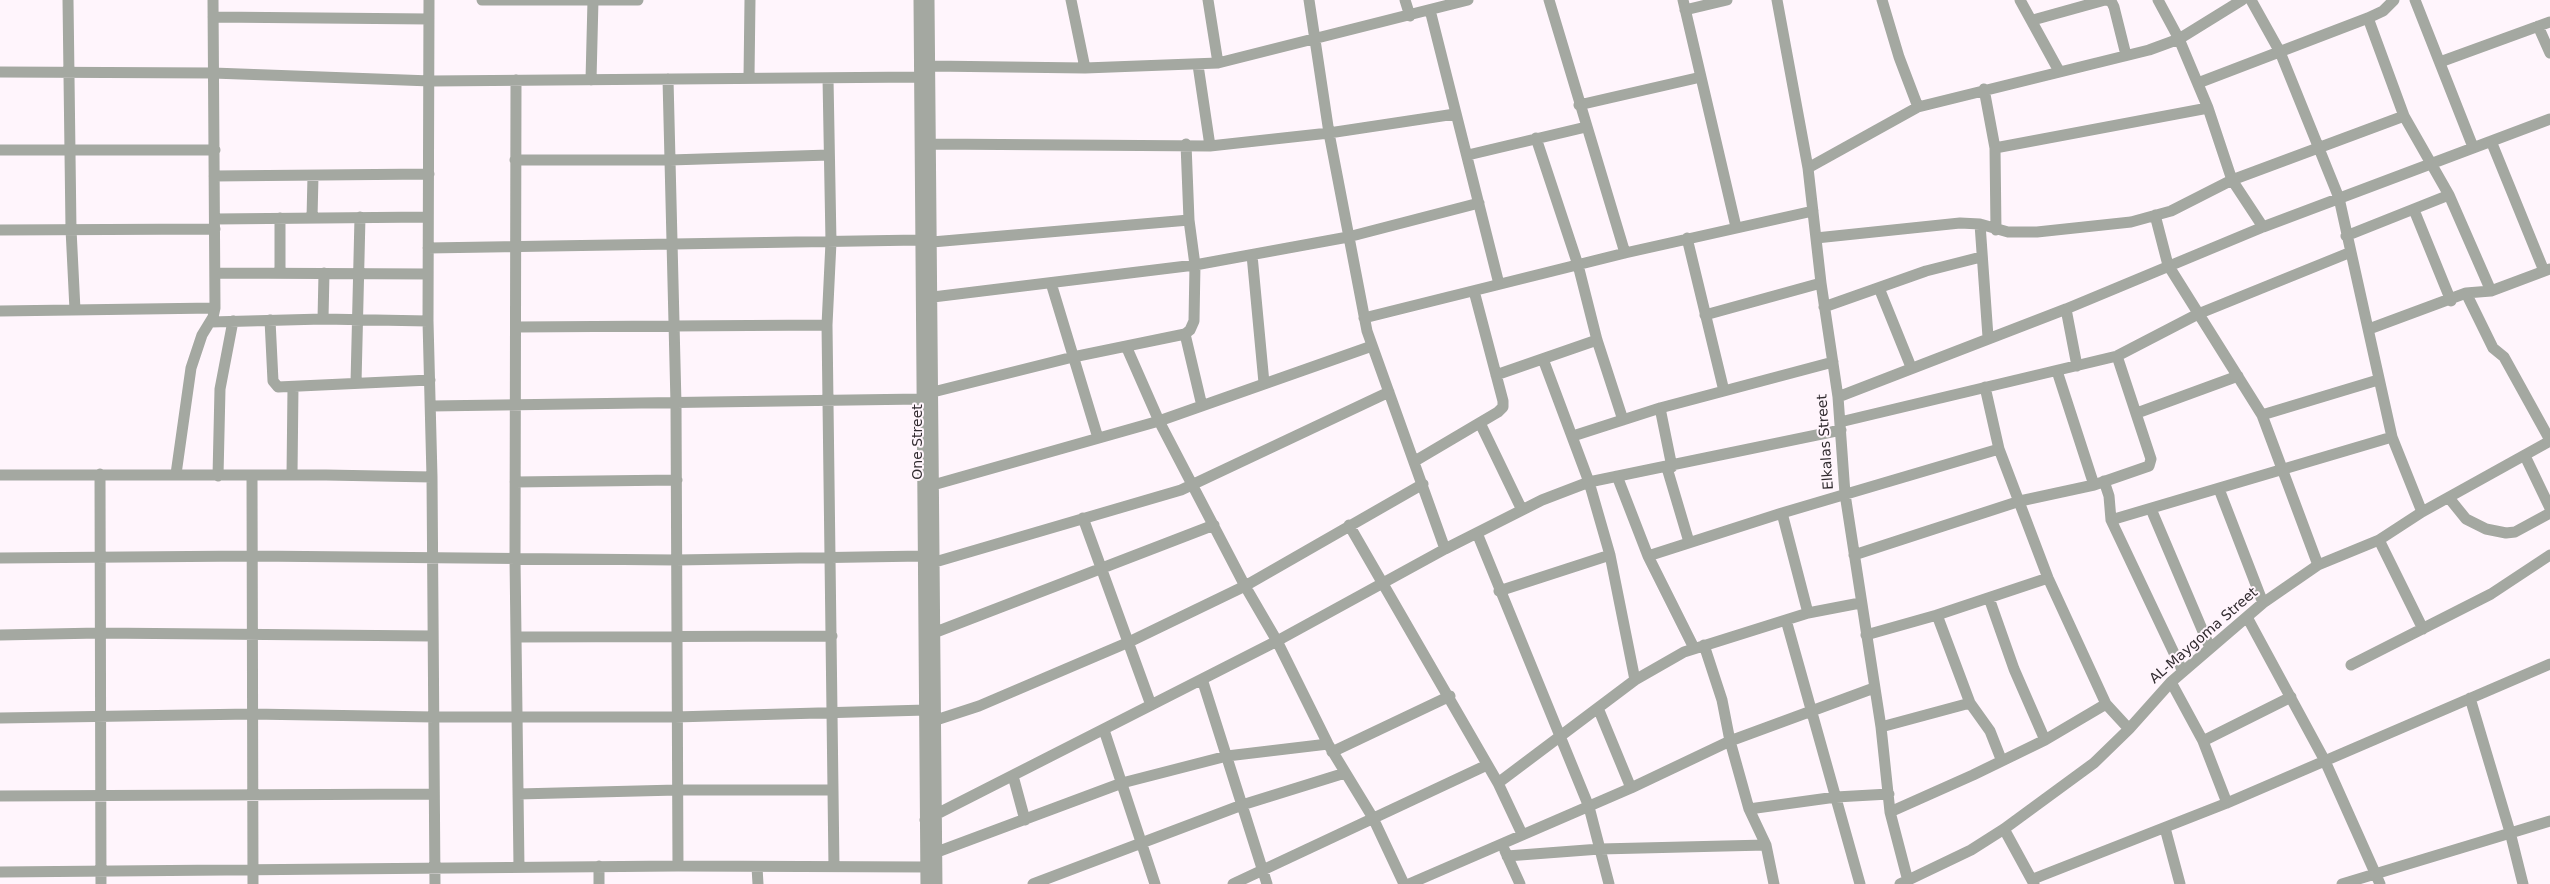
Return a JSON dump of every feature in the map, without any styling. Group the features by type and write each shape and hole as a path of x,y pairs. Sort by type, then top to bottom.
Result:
{"street":[{"path":"68,0 71,229 75,310"},
{"path":"176,474 191,368 202,335 211,322 215,308 215,150 212,0"},
{"path":"429,0 431,81 428,321 432,477 431,558 435,884"},
{"path":"482,0 638,0"},
{"path":"591,80 593,0"},
{"path":"749,77 750,0"},
{"name":"One Street","path":"919,0 924,14 931,66 937,884"},
{"name":"One Street","path":"926,884 926,710 919,240 919,77 924,14 929,0"},
{"path":"1072,0 1085,68"},
{"path":"1208,0 1218,63"},
{"path":"1309,0 1329,134 1364,318 1372,346 1415,461 1445,549"},
{"path":"1405,0 1410,16"},
{"path":"931,66 1085,68 1218,63 1468,0"},
{"path":"1549,0 1579,106 1626,252"},
{"path":"1727,0 1684,5 1736,227"},
{"name":"Elkalas Street","path":"1777,0 1808,168 1824,307 1838,396 1845,494 1860,603 1881,727 1890,812 1904,882"},
{"path":"1882,0 1899,57 1918,107"},
{"path":"2020,0 2033,20 2059,71"},
{"path":"2033,20 2105,0 2111,1 2114,6 2126,56"},
{"path":"2158,0 2179,39 2198,83 2232,180 2263,227"},
{"path":"2251,0 2280,52 2339,198 2392,437 2422,512"},
{"path":"2415,0 2473,147"},
{"path":"1808,168 1918,107 1984,89 2126,56 2179,39 2239,1"},
{"path":"2198,83 2368,18 2391,2"},
{"path":"1430,10 1499,284"},
{"path":"213,17 429,19"},
{"path":"2368,18 2404,116 2449,195 2491,291"},
{"path":"2440,62 2550,22"},
{"path":"2538,26 2550,53"},
{"path":"1198,65 1210,146"},
{"path":"0,72 214,73 431,81 919,77"},
{"path":"1579,106 1701,77"},
{"path":"668,78 677,480 676,717 678,866"},
{"path":"828,78 831,242 828,402 834,866"},
{"path":"516,80 517,327 515,559 519,868"},
{"path":"1984,89 1995,148 1996,230"},
{"path":"1995,148 2208,108"},
{"path":"931,144 1186,144 1210,146 1329,134 1455,114"},
{"path":"1816,238 1960,223 1980,224 1996,230 2065,231 2131,222 2170,211 2232,180 2404,116"},
{"path":"1838,396 2066,309 2263,227 2550,119"},
{"path":"1468,156 1586,127"},
{"path":"1536,138 1578,265 1597,340 1623,420"},
{"path":"2369,329 2451,301 2466,293 2491,291 2547,270 2490,141"},
{"path":"933,392 1073,357 1185,334 1193,326 1194,321 1195,265 1189,220 1186,144"},
{"path":"0,150 215,150"},
{"path":"516,160 670,160 828,155"},
{"path":"214,176 429,174"},
{"path":"312,218 313,176"},
{"path":"2346,236 2449,195"},
{"path":"933,297 1195,265 1348,237 1479,203"},
{"path":"2414,210 2451,301"},
{"path":"1364,318 1626,252 1813,211"},
{"path":"2155,215 2168,265 2262,416 2318,565"},
{"path":"356,383 360,217"},
{"path":"0,230 215,224 280,218 428,217"},
{"path":"280,218 280,273"},
{"path":"932,242 1189,220"},
{"path":"1980,224 1988,338"},
{"path":"1687,238 1724,391"},
{"path":"428,248 517,245 671,245 919,240"},
{"path":"926,820 1276,641 1477,532 1573,486 1670,467 1840,426 1986,387 2118,356 2198,314 2350,252"},
{"path":"1252,255 1264,383"},
{"path":"1824,307 1926,272 1981,257"},
{"path":"215,273 428,274"},
{"path":"323,319 324,273"},
{"path":"1705,315 1821,282"},
{"path":"1051,283 1098,438"},
{"path":"1879,288 1911,367"},
{"path":"1415,461 1480,423 1503,407 1474,290"},
{"path":"2466,293 2492,348 2504,357 2550,441"},
{"path":"0,311 215,308"},
{"path":"2066,309 2077,366"},
{"path":"211,322 323,319 428,321"},
{"path":"270,320 274,385 293,387 430,380"},
{"path":"218,476 220,389 233,321"},
{"path":"517,327 673,328 828,325"},
{"path":"1185,334 1202,406"},
{"path":"1496,375 1597,340"},
{"path":"1126,346 1159,421 1245,586 1276,641 1330,748 1373,818 1404,884"},
{"path":"933,485 1159,421 1372,346"},
{"path":"1854,555 2020,502 2099,483 2149,466 2151,463 2137,413 2118,356"},
{"path":"1543,359 1589,482 1610,555 1635,680"},
{"path":"1573,436 1660,408 1833,362"},
{"path":"2058,371 2099,483 2109,496 2110,520 2183,672"},
{"path":"2137,413 2238,376"},
{"path":"2262,416 2378,380"},
{"path":"292,475 293,387"},
{"path":"1986,387 1999,449 2048,578 2106,704 2130,729"},
{"path":"935,562 1193,486 1389,392"},
{"path":"431,406 828,402 921,399"},
{"path":"1660,408 1670,467 1690,542"},
{"path":"922,416 934,415"},
{"path":"1480,423 1522,510"},
{"path":"2110,520 2392,437"},
{"name":"AL-Maygoma Street","path":"1904,882 1971,850 2004,829 2094,762 2130,729 2171,682 2263,604 2318,565 2379,540 2422,512 2550,441"},
{"path":"1648,556 1782,513 1999,449"},
{"path":"2525,456 2550,508"},
{"path":"100,474 100,884"},
{"path":"0,475 176,474 218,476 432,477"},
{"path":"252,475 251,793 253,884"},
{"path":"1617,476 1648,556 1699,646 1722,700 1730,741 1749,809 1766,845 1774,884"},
{"path":"515,482 677,480"},
{"path":"936,720 979,706 1130,642 1245,586 1423,484"},
{"path":"2219,489 2263,604"},
{"path":"2448,498 2466,519 2486,529 2506,533 2515,532 2550,513"},
{"path":"2151,509 2210,648"},
{"path":"1782,513 1808,613"},
{"path":"1084,518 1130,642 1150,705"},
{"path":"1349,525 1450,696 1498,783 1533,854"},
{"path":"936,632 1214,526"},
{"path":"1477,532 1499,591 1590,807 1609,884"},
{"path":"2379,540 2423,629"},
{"path":"1499,591 1610,555"},
{"path":"2351,664 2491,594 2550,555"},
{"path":"0,558 252,556 676,560 923,556"},
{"path":"1866,635 1937,615 2048,578"},
{"path":"1989,598 2014,668 2044,740"},
{"path":"1498,783 1562,737 1635,680 1699,646 1808,613 1860,603"},
{"path":"1937,615 1970,703 1990,731 2001,759"},
{"path":"2247,617 2325,761 2378,879"},
{"path":"1786,620 1860,884"},
{"path":"0,635 99,633 432,636"},
{"path":"517,637 832,636"},
{"path":"2004,829 2033,881 2227,803 2550,664"},
{"path":"1202,679 1267,884"},
{"path":"2171,682 2204,740 2227,803"},
{"path":"1409,884 1524,833 1590,807 1730,741 1811,709 1874,688"},
{"path":"937,852 1122,783 1227,756 1330,748 1450,696"},
{"path":"2204,740 2291,697"},
{"path":"2470,698 2510,832 2523,884"},
{"path":"1881,727 1970,703"},
{"path":"1890,812 1973,775 2001,759 2044,740 2106,704"},
{"path":"1598,708 1631,788"},
{"path":"0,718 251,714 434,717 676,717 926,710"},
{"path":"1104,730 1155,884"},
{"path":"1233,884 1488,765"},
{"path":"1033,884 1242,805 1345,773"},
{"path":"1013,776 1025,820"},
{"path":"518,794 677,790 832,790"},
{"path":"0,796 251,793 434,794"},
{"path":"1749,809 1836,797 1889,794"},
{"path":"2342,884 2378,879 2510,832 2550,821"},
{"path":"2165,828 2180,884"},
{"path":"1502,843 1520,884"},
{"path":"1507,856 1600,849 1766,845"},
{"path":"0,872 599,866 926,867"},
{"path":"599,866 599,884"},
{"path":"757,867 758,884"}]}
